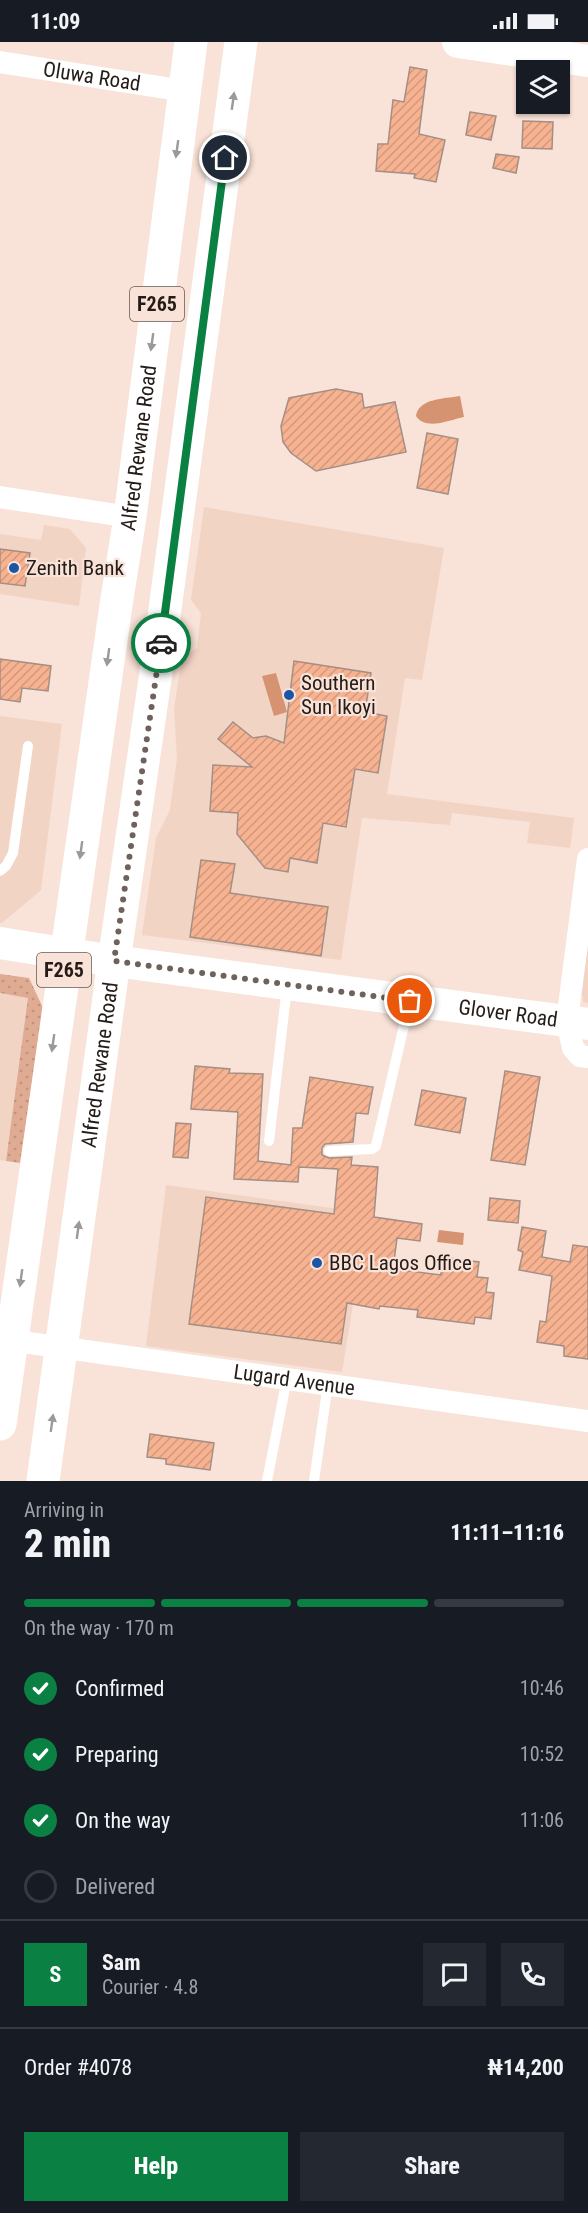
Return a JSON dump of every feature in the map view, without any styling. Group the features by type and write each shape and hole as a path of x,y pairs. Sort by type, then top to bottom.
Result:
{"main road":[{"name":"Alfred Rewane Road","path":"0,1424 6,1340 66,954 130,517 191,42"},
{"name":"Alfred Rewane Road","path":"43,1481 163,624 241,42"},
{"path":"139,442 185,458"},
{"path":"116,605 163,624"}],"street":[{"path":"458,42 535,47 588,61"},
{"name":"Oluwa Road","path":"0,62 185,91"},
{"path":"0,497 130,517"},
{"path":"588,859 577,1022 573,1048 580,1056 588,1057"},
{"name":"Glover Road","path":"0,943 114,961 577,1022"},
{"name":"Lugard Avenue","path":"6,1340 588,1421"}],"lane":[{"path":"0,871 6,866 13,853 28,746"},
{"path":"269,1141 287,984"},
{"path":"329,1151 372,1149 376,1146 410,1001"},
{"path":"267,1481 287,1378"},
{"path":"314,1481 328,1384"}],"shaded area":[{"path":"460,396 464,417 432,424 416,416 418,410 427,403"},
{"name":"Southern Sun Ikoyi","path":"204,507 444,548 422,680 405,678 387,794 574,818 570,848 527,843 530,822 452,813 450,825 362,818 341,960 142,935 156,838 170,810 177,758 174,709 182,657 197,648 201,613 191,600"},
{"path":"44,525 70,529 86,548 79,606 0,594 0,534 41,540"},
{"path":"276,673 287,712 274,716 262,676"},
{"path":"0,716 62,724 41,890 2,923 0,923"},
{"path":"588,905 588,1003 583,1002 583,996 575,995"},
{"path":"0,974 29,978 43,1008 20,1163 6,1161 28,998 0,993"},
{"path":"0,993 29,997 6,1161 0,1160"},
{"path":"166,1185 368,1213 342,1372 146,1346"},
{"path":"439,1230 464,1233 463,1245 437,1242"}],"building":[{"path":"410,67 427,70 419,134 445,140 436,182 414,178 415,174 376,171 378,144 388,144 393,100 404,102"},
{"path":"470,112 496,116 491,140 466,135"},
{"path":"523,121 553,122 552,149 522,148"},
{"path":"496,154 519,157 516,173 493,168"},
{"path":"336,389 362,394 364,408 395,402 406,452 316,471 291,453 283,442 281,426 289,398"},
{"path":"427,433 458,439 448,494 417,488"},
{"name":"Zenith Bank","path":"0,549 30,553 25,586 0,583"},
{"path":"0,659 51,666 48,691 22,688 20,702 0,699"},
{"path":"294,661 371,673 365,712 387,716 378,773 355,769 346,827 323,823 317,863 290,858 288,872 265,868 237,834 238,813 210,811 213,765 252,767 218,739 233,722 253,738 266,736 284,743"},
{"path":"201,860 235,864 230,893 328,907 321,956 190,937"},
{"path":"195,1066 230,1069 229,1073 263,1074 258,1161 291,1165 293,1128 302,1128 310,1077 373,1087 368,1114 356,1113 353,1142 325,1144 322,1148 322,1155 329,1158 352,1157 351,1165 378,1167 374,1217 422,1224 420,1241 397,1238 393,1269 441,1275 441,1270 447,1271 449,1258 479,1262 477,1277 488,1278 486,1292 494,1293 491,1319 475,1317 474,1324 417,1317 418,1310 380,1306 379,1309 347,1303 341,1344 189,1324 206,1197 334,1214 338,1169 299,1167 298,1182 234,1179 238,1112 191,1109"},
{"path":"505,1071 540,1077 525,1165 491,1160"},
{"path":"422,1090 466,1098 460,1133 415,1125"},
{"path":"176,1123 191,1124 188,1158 173,1157"},
{"path":"490,1198 520,1201 518,1223 488,1220"},
{"path":"522,1227 546,1231 542,1257 570,1262 573,1245 588,1247 588,1359 564,1356 564,1346 537,1342 540,1321 546,1322 552,1276 519,1270 523,1252 518,1250"},
{"path":"150,1434 214,1443 210,1470 166,1464 166,1459 147,1457"}],"way so far":[{"path":"161,643 114,961 410,1001"}],"place":[{"name":"Zenith Bank","path":"14,568"},
{"name":"Southern Sun Ikoyi","path":"289,695"},
{"name":"BBC Lagos Office","path":"317,1263"}],"route":[{"path":"161,643 225,158"}]}
